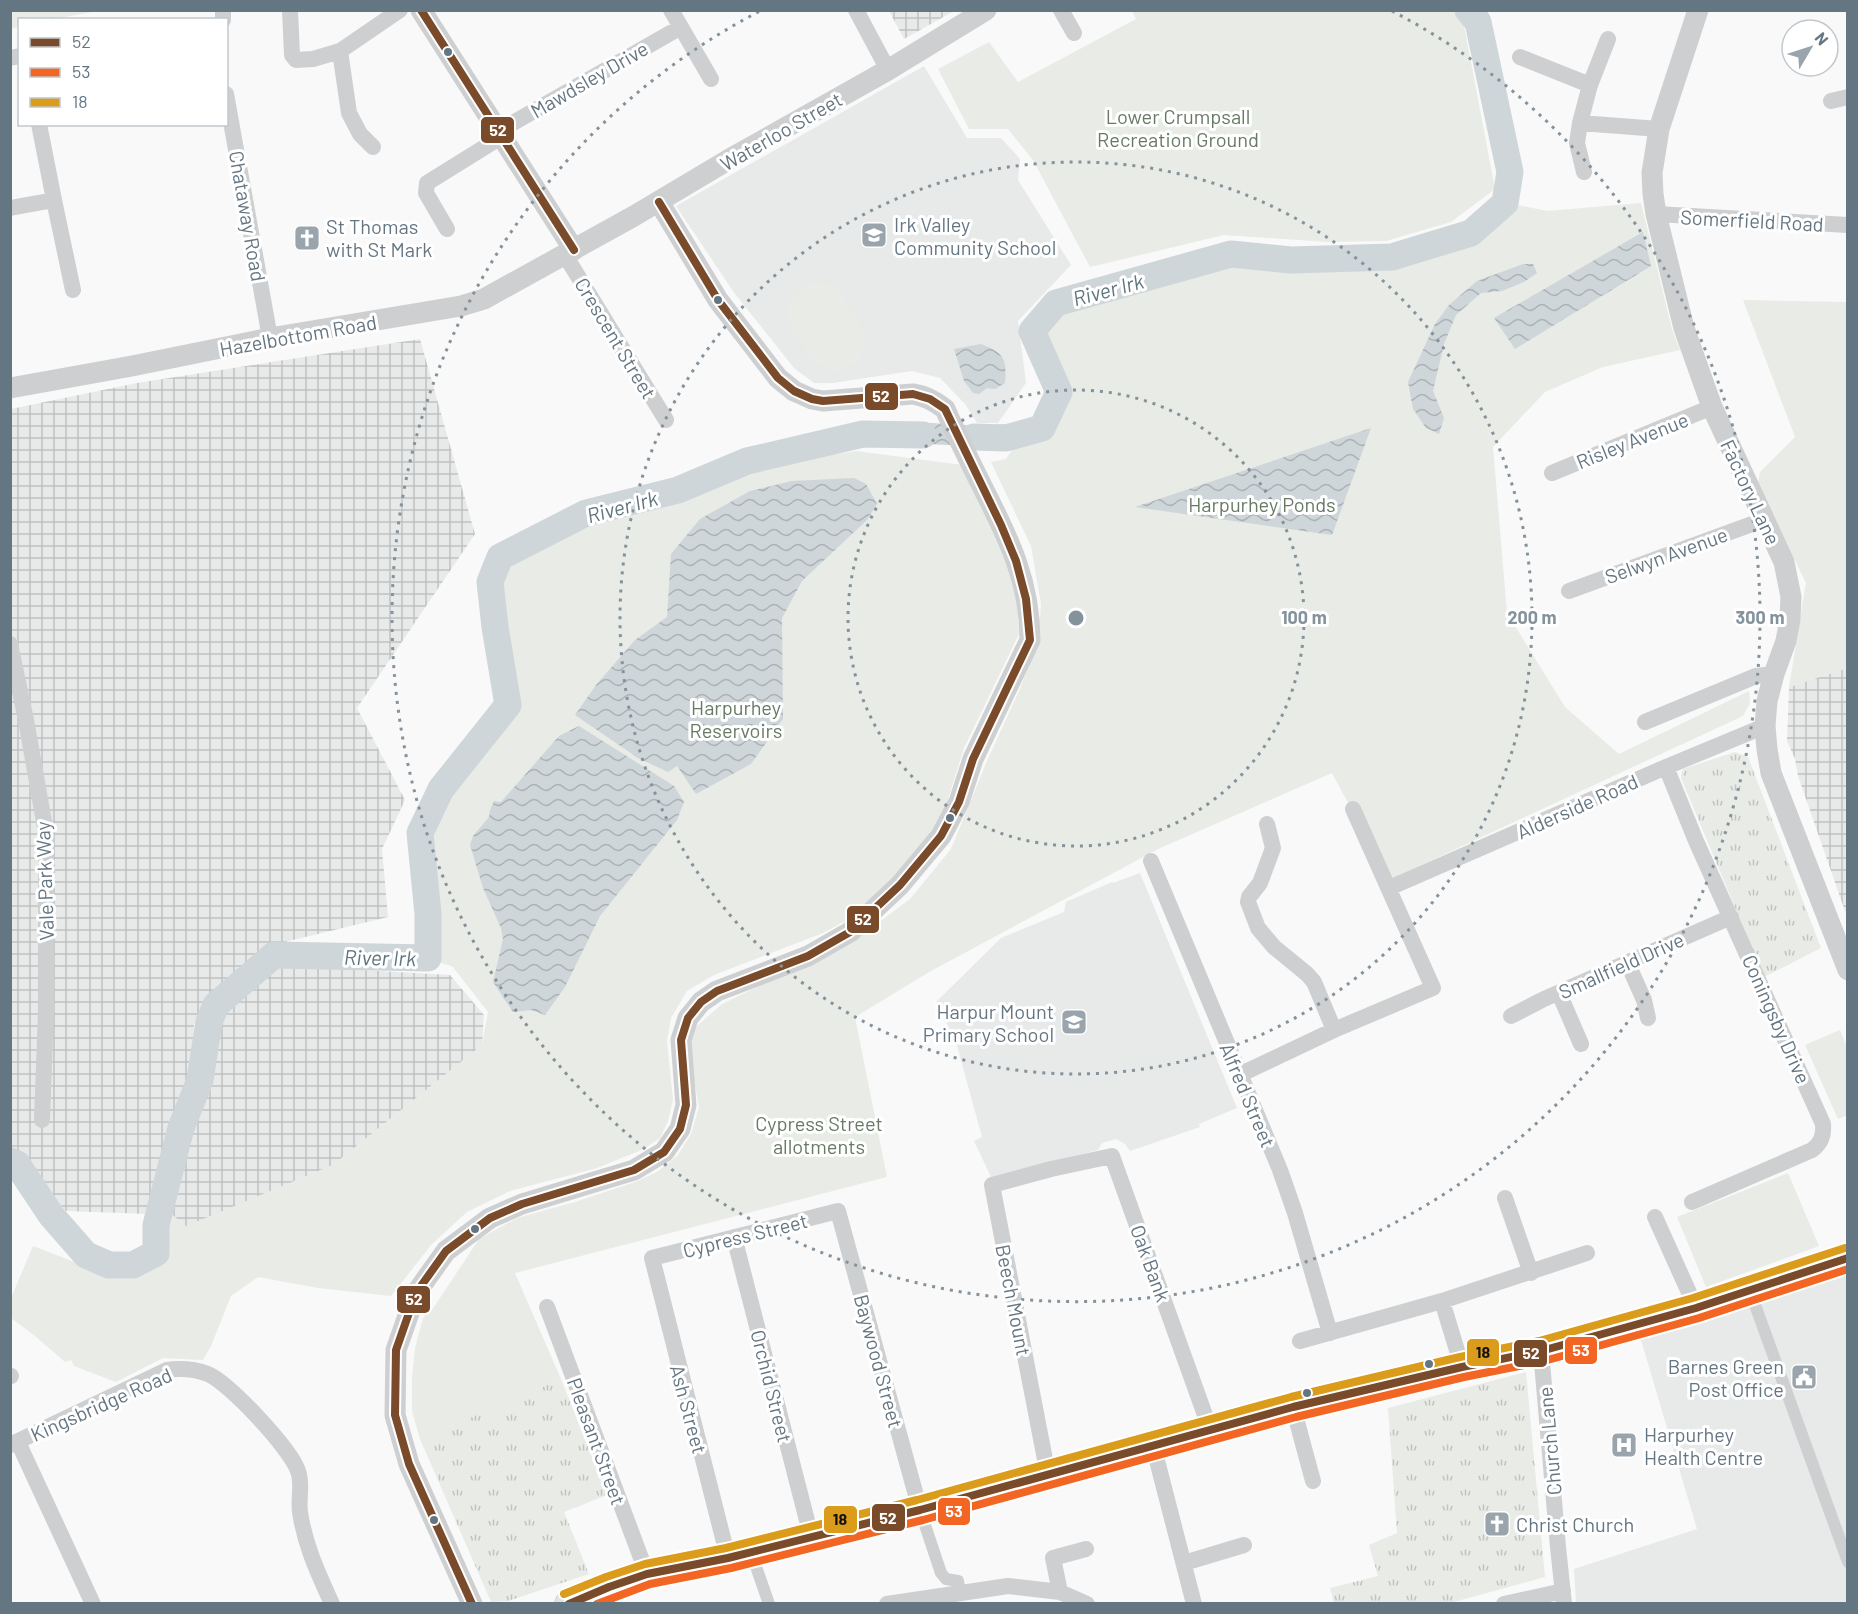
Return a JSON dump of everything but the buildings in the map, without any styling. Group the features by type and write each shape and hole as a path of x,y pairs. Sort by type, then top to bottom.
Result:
{"main road":[{"path":"568,1604 647,1574 739,1555 920,1510 1293,1407 1541,1351 1696,1308 1847,1259"}],"street":[{"path":"290,10 291,55 296,60 313,59 340,51 400,10"},
{"path":"421,10 570,253"},
{"path":"671,10 711,79"},
{"path":"856,10 888,70"},
{"name":"Waterloo Street","path":"570,253 888,70 986,10"},
{"path":"1061,10 1074,33"},
{"name":"Factory Lane","path":"1698,10 1659,129 1652,173 1656,214 1684,328 1712,407 1784,562 1791,597 1790,619 1786,641 1767,701 1765,726 1767,749 1771,773 1848,970"},
{"name":"Mawdsley Drive","path":"447,229 426,193 427,183 499,135 681,27"},
{"path":"1584,172 1577,143 1580,123 1590,85 1608,39"},
{"path":"340,51 349,112 360,134 373,147"},
{"path":"1520,57 1590,85"},
{"name":"Chataway Road","path":"228,105 270,338"},
{"path":"1580,123 1659,129"},
{"path":"39,126 73,290"},
{"path":"10,208 54,200"},
{"path":"472,1604 409,1464 395,1415 396,1350 416,1293 446,1251 490,1218 522,1204 634,1170 664,1152 680,1130 686,1105 681,1040 688,1018 701,1002 717,991 808,956 849,932 900,885 941,836 959,802 973,759 1030,640 1030,621 1021,574 1008,539 945,410 924,396 913,394 823,401 794,391 778,378 717,300 659,202"},
{"name":"Somerfield Road","path":"1656,214 1848,225"},
{"name":"Hazelbottom Road","path":"10,388 270,338 461,306 484,299 570,253"},
{"name":"Crescent Street","path":"570,253 666,420"},
{"name":"Risley Avenue","path":"1552,473 1712,407"},
{"name":"Selwyn Avenue","path":"1569,591 1763,520"},
{"name":"Vale Park Way","path":"10,644 46,833 46,1011 42,1120"},
{"path":"1645,722 1756,676 1774,674"},
{"name":"Alderside Road","path":"1389,888 1765,726"},
{"name":"Coningsby Drive","path":"1666,767 1696,841 1823,1124 1824,1132 1822,1139 1812,1150 1692,1202"},
{"path":"1239,1075 1334,1030 1433,988 1353,809"},
{"path":"1267,824 1273,848 1262,877 1248,902 1258,928 1274,947 1314,982 1334,1030"},
{"name":"Alfred Street","path":"1151,861 1280,1170 1295,1213 1330,1334"},
{"name":"Smallfield Drive","path":"1511,1016 1731,917"},
{"path":"1627,962 1644,1000 1648,1018"},
{"path":"1559,993 1581,1044"},
{"name":"Oak Bank","path":"1051,1169 1112,1156 1210,1430"},
{"name":"Beech Mount","path":"1048,1475 992,1185 1051,1169"},
{"path":"1505,1198 1531,1273"},
{"name":"Cypress Street","path":"652,1258 838,1211"},
{"name":"Baywood Street","path":"838,1211 920,1510"},
{"path":"1655,1217 1696,1308"},
{"name":"Orchid Street","path":"734,1237 811,1536"},
{"path":"1300,1341 1442,1302 1587,1253"},
{"name":"Ash Street","path":"652,1258 739,1555"},
{"path":"1442,1302 1462,1367"},
{"path":"1754,1302 1848,1562"},
{"name":"Pleasant Street","path":"547,1307 647,1574"},
{"name":"Church Lane","path":"1541,1351 1564,1597"},
{"name":"Kingsbridge Road","path":"13,1442 167,1370 181,1368 210,1375 229,1389 281,1443 294,1460 299,1473 299,1508 304,1536 313,1565 332,1604"},
{"path":"1293,1407 1313,1481"},
{"path":"13,1442 93,1604"},
{"path":"1153,1445 1194,1604"},
{"path":"920,1510 941,1573 946,1579 958,1581 960,1592"},
{"path":"1184,1563 1244,1545"},
{"path":"1060,1592 1053,1558 1086,1550"},
{"path":"739,1555 769,1604"},
{"path":"887,1604 1008,1586 1060,1592 1087,1604"},
{"path":"1504,1604 1564,1597"}],"shaded area":[{"path":"889,11 954,11 904,39"},
{"name":"Irk Valley Community School","path":"924,66 967,138 1001,138 1020,159 1018,180 1071,265 1018,321 1026,383 998,423 977,423 965,404 940,378 912,371 833,383 814,383 794,368 735,294 676,206"},
{"path":"420,339 475,534 357,708 405,800 382,849 388,917 268,946 206,1001 194,1025 191,1082 149,1214 66,1211 11,1153 11,409 137,383"},
{"path":"1847,668 1847,917 1787,741 1789,687"},
{"name":"Harpur Mount Primary School","path":"1140,873 1237,1108 1199,1124 1200,1127 1130,1151 1125,1144 1116,1139 1102,1143 1098,1150 991,1177 974,1141 982,1137 956,1042 936,1002 1001,938 1064,912 1066,902 1112,882"},
{"path":"272,965 450,975 484,1015 482,1045 333,1165 186,1227 170,1213 188,1126 206,1081 217,1014"},
{"path":"1847,1270 1847,1603 1576,1603 1574,1569 1697,1529 1641,1340"}],"green space":[{"path":"11,10 97,10 59,18 18,18 18,27 11,29"},
{"name":"Lower Crumpsall Recreation Ground","path":"1132,11 1453,11 1463,20 1495,189 1451,222 1386,241 1328,242 1224,235 1090,267 1033,160 1008,129 969,129 938,69 989,42 1018,82 1136,19"},
{"name":"Harpurhey Ponds","path":"1641,203 1672,329 1680,350 1603,367 1545,392 1493,447 1507,613 1565,707 1619,754 1749,691 1750,703 1743,716 1389,880 1332,773 1158,849 931,971 855,1017 887,1177 515,1273 561,1379 420,1439 412,1411 412,1379 415,1348 423,1318 434,1307 479,1239 517,1218 635,1182 657,1172 678,1155 691,1134 699,1107 691,1063 690,1032 722,1004 859,937 910,899 951,849 1020,689 1039,637 1041,604 1031,546 991,462 1006,459 1044,401 1042,340 1061,314 1231,262 1296,267 1395,265 1475,240 1518,205 1547,211"},
{"path":"815,281 832,286 839,291 864,334 865,341 861,354 856,362 847,368 832,370 818,365 794,333 788,319 788,305 791,298 801,288"},
{"path":"1743,300 1847,302 1847,668 1789,687 1806,583 1758,483 1760,472 1795,437"},
{"name":"Harpurhey Reservoirs","path":"856,451 970,466 1011,570 1019,634 964,748 939,828 905,870 849,919 823,933 714,975 687,991 671,1018 667,1041 673,1100 668,1121 660,1138 644,1149 597,1168 510,1191 467,1212 431,1245 391,1296 318,1288 258,1277 231,1296 203,1360 163,1358 116,1382 74,1366 71,1360 65,1362 11,1318 11,1298 33,1246 116,1278 162,1231 170,1213 186,1226 333,1165 482,1045 488,1012 452,966 434,961 427,835 445,796 513,707 499,588 509,562 590,522 685,501 753,467"},
{"path":"1735,752 1748,757 1821,948 1764,977 1681,778 1683,769"},
{"path":"1840,1030 1847,1047 1848,1115 1838,1119 1805,1045"},
{"path":"1788,1173 1819,1246 1706,1287 1677,1217"},
{"path":"1526,1372 1545,1577 1450,1603 1334,1603 1330,1588 1378,1576 1369,1545 1397,1533 1388,1408"},
{"path":"561,1379 607,1495 564,1512 589,1574 508,1601 491,1602 420,1439"}],"water":[{"path":"1643,232 1651,266 1515,349 1494,318"},
{"path":"1523,264 1533,264 1537,273 1524,282 1502,291 1481,293 1456,315 1444,344 1433,391 1444,418 1439,434 1426,428 1413,409 1408,382 1435,324 1449,305 1477,281"},
{"path":"981,344 995,350 1002,358 1005,383 995,389 987,388 979,394 973,393 964,381 954,349"},
{"path":"932,423 976,426 1008,424 1012,445 985,447 889,442 884,424"},
{"path":"1371,428 1332,535 1135,507"},
{"path":"854,478 866,484 877,504 867,520 802,581 782,618 783,719 751,764 696,794 677,766 668,772 638,758 575,715 596,685 635,640 667,617 671,554 700,519 750,491 792,481"},
{"path":"579,726 674,786 684,802 677,820 600,916 565,987 545,1015 531,1010 513,1012 493,982 503,939 501,928 483,888 470,845 473,836 489,817 494,801 501,802 559,736"}],"waterway":[{"name":"River Irk","path":"974,437 1006,438 1042,428 1059,392 1032,331 1056,303 1231,254 1291,260 1392,257 1471,233 1505,203 1510,172 1478,22 1468,10"},
{"name":"River Irk","path":"10,1161 17,1164 51,1215 86,1255 109,1265 133,1265 156,1253 156,1225 181,1128 200,1080 209,1022 216,1005 274,955 428,958 428,914 420,833 441,789 508,705 490,582 500,557 586,513 678,490 747,461 863,434 923,435"}],"transit line":[{"name":"52","path":"421,10 574,250"},
{"name":"52","path":"472,1604 409,1464 395,1415 396,1350 416,1293 446,1251 490,1218 522,1204 634,1170 664,1152 680,1129 686,1105 681,1040 688,1018 701,1002 717,991 808,956 850,932 900,885 941,836 959,802 973,759 1030,640 1026,599 1016,561 945,409 930,399 913,394 823,401 794,391 778,378 718,300 659,202"},
{"name":"18","path":"564,1594 645,1564 726,1548 917,1500 1291,1397 1539,1341 1693,1298 1845,1248"},
{"name":"52","path":"569,1604 647,1574 728,1558 920,1510 1293,1407 1541,1351 1696,1308 1848,1258"},
{"name":"53","path":"597,1604 650,1584 731,1568 923,1520 1296,1417 1464,1377 1544,1361 1699,1318 1848,1269"}],"place":[{"name":"Irk Valley Community School","path":"874,235"},
{"name":"St Thomas with St Mark","path":"307,238"},
{"name":"Harpur Mount Primary School","path":"1074,1022"},
{"name":"Barnes Green Post Office","path":"1804,1377"},
{"name":"Harpurhey Health Centre","path":"1624,1445"},
{"name":"Christ Church","path":"1497,1524"}],"park label":[{"name":"Cypress Street allotments","path":"819,1134"}]}
